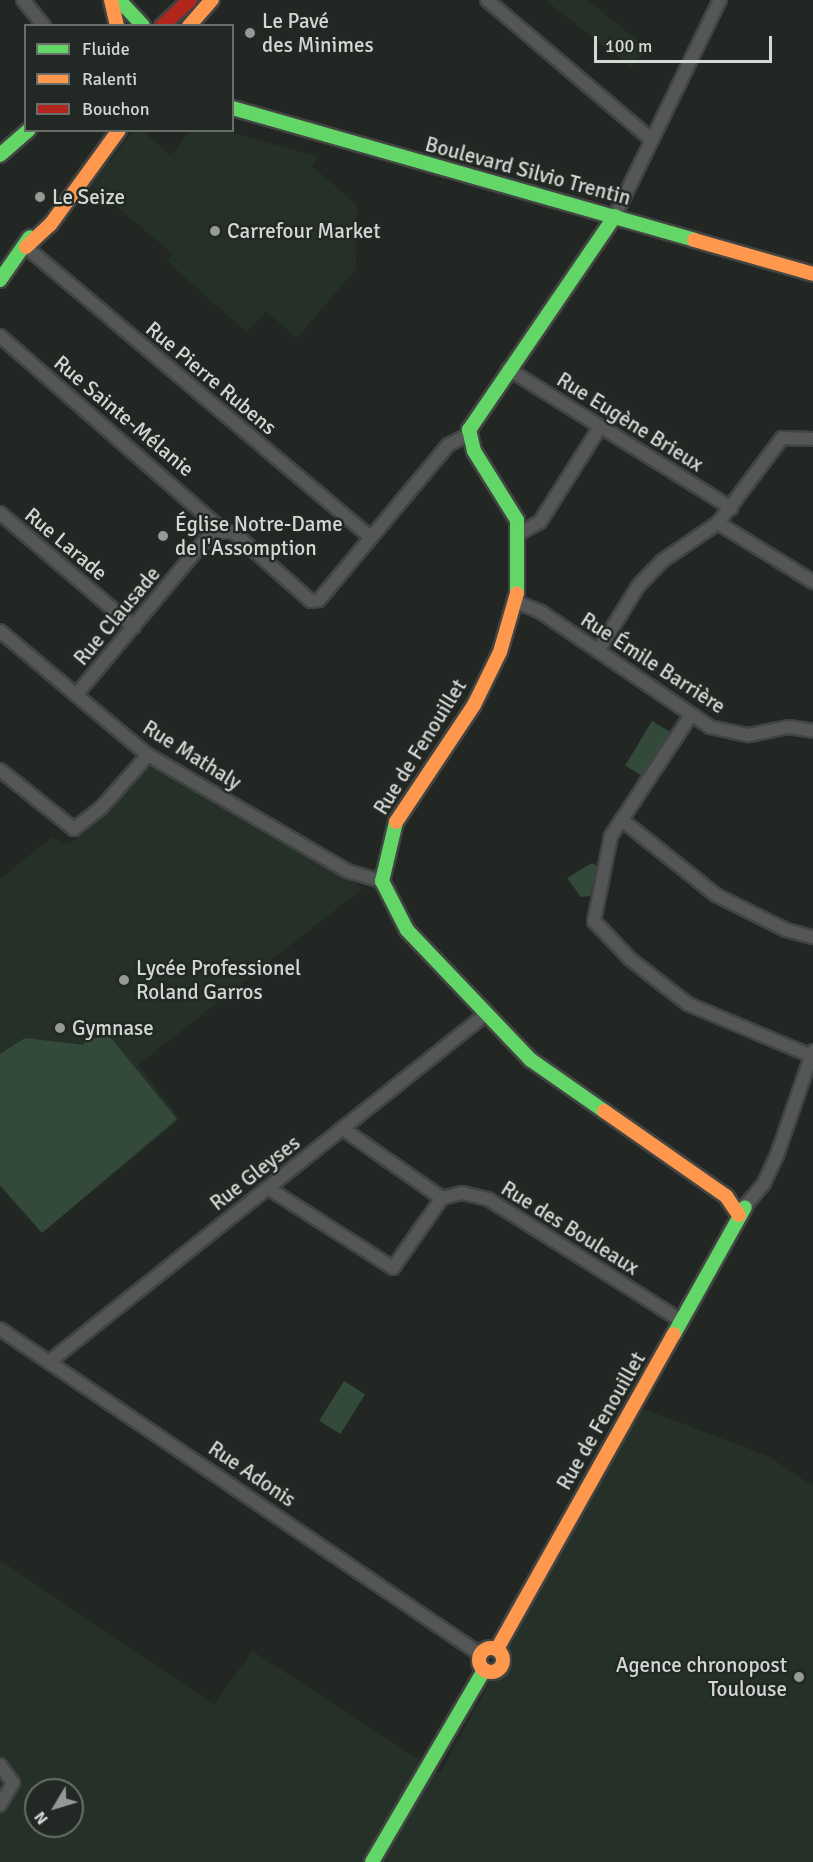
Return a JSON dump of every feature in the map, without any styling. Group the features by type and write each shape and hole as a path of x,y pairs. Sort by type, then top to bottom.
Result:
{"street":[{"path":"23,0 42,24"},
{"path":"111,0 117,24"},
{"path":"119,0 141,24"},
{"path":"164,24 190,0"},
{"path":"191,24 212,0"},
{"path":"487,0 651,139"},
{"path":"220,529 233,532 311,601 319,600 448,445 468,435 478,411 615,216 720,0"},
{"name":"Boulevard Silvio Trentin","path":"234,109 813,274"},
{"path":"0,155 27,132"},
{"path":"105,146 113,132"},
{"path":"0,280 26,247 42,219 65,197 117,132"},
{"name":"Rue Pierre Rubens","path":"26,247 371,538"},
{"name":"Rue Sainte-Mélanie","path":"0,336 220,529"},
{"name":"Rue Eugène Brieux","path":"508,369 731,508"},
{"path":"520,533 540,522 600,427"},
{"name":"Rue de Fenouillet","path":"382,881 391,832 409,796 474,705 500,652 514,601 520,533 512,508 468,435"},
{"path":"598,651 650,573 718,523 782,438 813,439"},
{"name":"Rue Larade","path":"0,513 134,627"},
{"path":"718,523 813,582"},
{"name":"Rue Clausade","path":"76,695 220,529"},
{"name":"Rue Émile Barrière","path":"514,601 598,651 691,715 731,734 813,731"},
{"name":"Rue Mathaly","path":"0,631 148,755 347,871 382,881"},
{"path":"382,881 407,930 485,1015 558,1082 740,1208 764,1184 777,1155 812,1053 688,1004 604,934 592,911 607,847 622,820 691,715"},
{"path":"0,770 74,828 101,808 148,755"},
{"path":"622,820 716,895 757,917 813,937"},
{"name":"Rue Gleyses","path":"49,1362 485,1015"},
{"path":"268,1188 393,1268 442,1198 343,1129"},
{"name":"Rue des Bouleaux","path":"442,1198 462,1193 488,1199 682,1321"},
{"name":"Rue de Fenouillet","path":"484,1671 500,1669 503,1658 497,1649 737,1227 740,1208"},
{"name":"Rue Adonis","path":"0,1329 480,1654"},
{"path":"372,1862 484,1671 480,1654 497,1649"},
{"path":"0,1765 13,1783 0,1805"}],"shaded area":[{"path":"545,0 587,0 647,48 631,67"},
{"path":"133,132 143,132 171,155 189,132 230,132 319,157 312,166 357,205 356,269 297,338 266,311 246,332 167,261 173,254 91,185"},
{"name":"Lycée Professionel Roland Garros","path":"155,767 363,888 138,1065 180,1119 42,1233 0,1187 0,879 53,836 63,845 72,842 112,809 144,769"},
{"path":"641,1408 768,1456 813,1486 813,1862 0,1862 0,1560 214,1705 252,1651 440,1773"}],"green space":[{"path":"652,721 670,732 643,776 625,766"},
{"path":"592,863 597,866 590,896 581,897 567,878"},
{"path":"110,1037 177,1119 42,1233 0,1185 0,1054 25,1038 84,1045 85,1039"},
{"path":"344,1381 365,1394 340,1434 319,1421"}],"traffic: fast":[{"path":"119,0 141,24"},
{"path":"234,109 694,240"},
{"path":"0,155 27,132"},
{"path":"517,593 517,520 474,451 469,430 615,216"},
{"path":"0,280 30,237"},
{"path":"396,822 382,881 407,930 531,1060 604,1111"},
{"path":"674,1334 745,1207"},
{"path":"372,1862 484,1670"}],"traffic: slow":[{"path":"111,0 117,24"},
{"path":"191,24 212,0"},
{"path":"26,247 50,225 118,132"},
{"path":"694,240 813,274"},
{"path":"396,822 474,705 500,652 517,593"},
{"path":"604,1111 726,1196 739,1215"},
{"path":"497,1649 674,1334"},
{"path":"491,1648 500,1651 503,1660 500,1669 491,1672 482,1669 479,1660 482,1651 491,1648"}],"traffic: jam":[{"path":"164,24 190,0"}],"place":[{"name":"Le Pavé des Minimes","path":"250,33"},
{"name":"Le Seize","path":"40,197"},
{"name":"Carrefour Market","path":"215,231"},
{"name":"Église Notre-Dame de l'Assomption","path":"163,536"},
{"name":"Lycée Professionel Roland Garros","path":"124,980"},
{"name":"Gymnase","path":"60,1028"},
{"name":"Agence chronopost Toulouse","path":"799,1677"}]}
